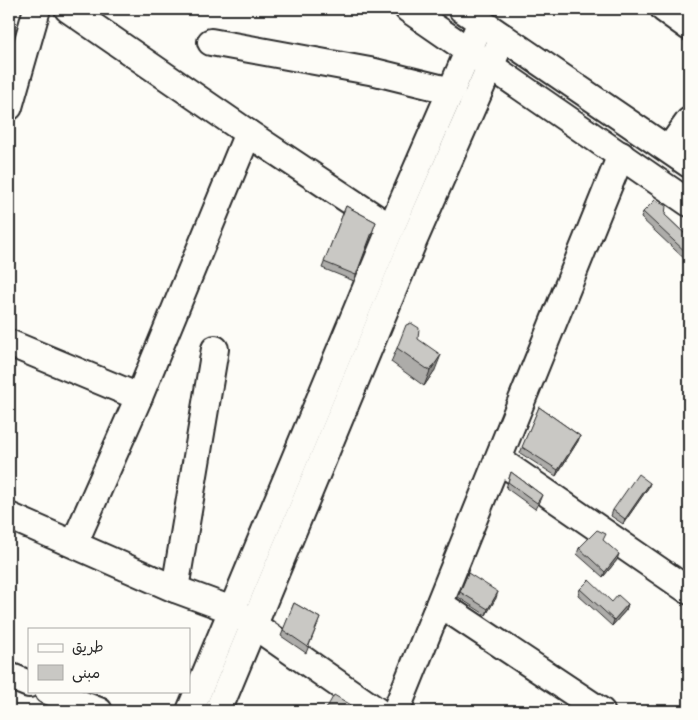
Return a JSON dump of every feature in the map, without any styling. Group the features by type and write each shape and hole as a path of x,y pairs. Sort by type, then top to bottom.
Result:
{"street":[{"path":"9,108 37,9"},
{"path":"68,9 248,133 392,228"},
{"path":"408,9 689,203"},
{"path":"664,9 689,28"},
{"path":"218,711 409,251 480,58 472,15"},
{"path":"472,15 679,156 689,121"},
{"path":"190,711 392,228 452,91 480,58 503,37"},
{"path":"211,42 375,72 452,91"},
{"path":"74,544 139,396 248,133"},
{"path":"396,711 621,155"},
{"path":"9,343 139,396"},
{"path":"175,589 215,348"},
{"path":"499,460 689,591"},
{"path":"9,516 175,589 232,610 377,711"},
{"path":"440,604 601,711"},
{"path":"9,676 28,684"},
{"path":"51,692 99,711"}],"building":[{"path":"655,200 666,206 665,215 686,235 689,231 689,255 643,212"},
{"path":"346,206 376,222 356,275 324,262"},
{"path":"411,323 419,328 418,339 441,355 430,371 397,348 406,325"},
{"path":"539,407 580,436 558,470 522,447"},
{"path":"511,472 542,495 537,503 508,482"},
{"path":"638,474 650,483 625,519 613,510"},
{"path":"597,530 606,534 603,540 619,554 605,572 579,548"},
{"path":"468,573 498,592 488,609 460,592"},
{"path":"589,580 612,602 618,595 628,604 614,620 580,589"},
{"path":"294,603 320,618 308,647 283,630"},
{"path":"334,695 353,706 350,711 325,711"}]}
